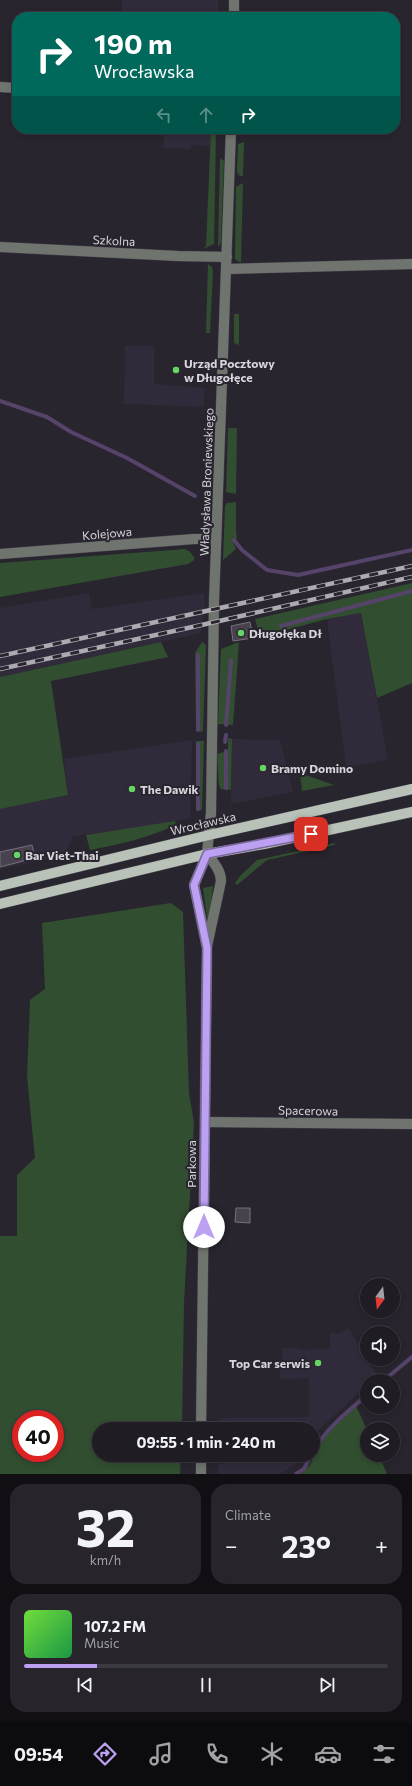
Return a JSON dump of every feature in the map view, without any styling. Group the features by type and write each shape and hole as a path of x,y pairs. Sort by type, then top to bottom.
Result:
{"main road":[{"name":"Wrocławska","path":"0,886 209,835 412,789"},
{"path":"0,904 207,854 272,842 412,812"}],"street":[{"path":"234,0 234,12"},
{"path":"0,88 12,88"},
{"name":"Władysława Broniewskiego","path":"209,835 216,539 231,134"},
{"name":"Szkolna","path":"0,247 227,257"},
{"path":"227,269 412,264"},
{"name":"Kolejowa","path":"0,554 194,539 216,539"},
{"name":"Parkowa","path":"207,948 194,885 207,854 209,835"},
{"name":"Parkowa","path":"201,1422 207,948 221,881 221,876 216,866 207,854"},
{"name":"Spacerowa","path":"204,1122 412,1124"},
{"path":"200,1474 201,1462"}],"shaded area":[{"path":"122,0 218,0 218,12 122,12"},
{"path":"164,134 211,134 210,146 191,145 191,149 164,148"},
{"path":"125,346 154,346 154,384 204,388 204,407 124,404"},
{"path":"89,593 92,609 204,593 205,608 201,633 0,677 0,608"},
{"path":"361,613 388,760 346,767 327,619"},
{"path":"232,739 280,740 293,792 231,804"},
{"path":"192,740 190,818 157,825 73,836 65,855 0,869 0,809 68,795 64,759"},
{"path":"348,1327 360,1347 360,1366 372,1366 376,1374 360,1374 360,1391 320,1429 320,1422 220,1422 220,1418 309,1417 309,1378 280,1379 279,1365 283,1363 282,1348 298,1348 299,1350 330,1349 330,1333 341,1333"},
{"path":"219,1462 298,1462 280,1474 218,1474"}],"green space":[{"path":"211,134 216,134 214,244 203,249 206,246"},
{"path":"244,142 243,176 240,176 237,172 238,144"},
{"path":"220,158 224,161 221,242 218,246"},
{"path":"243,183 241,263 235,259 236,187"},
{"path":"208,264 212,267 213,271 210,333 206,333"},
{"path":"234,314 239,314 239,345 234,343"},
{"path":"228,428 237,428 236,494 226,492"},
{"path":"211,444 213,445 208,529 207,528"},
{"path":"236,502 237,538 233,542 236,549 223,560 225,506 227,503"},
{"path":"185,549 194,557 194,560 188,564 0,597 0,563"},
{"path":"412,583 412,683 377,698 361,613 327,619 260,637 255,619"},
{"path":"161,642 168,657 51,681 68,795 0,809 0,677"},
{"path":"202,642 206,645 203,731 201,732 196,729 195,653"},
{"path":"239,642 233,725 218,724 221,649"},
{"path":"228,738 232,739 231,790 221,789 219,785 217,754 228,751"},
{"path":"196,741 204,741 202,810 196,811"},
{"path":"300,773 334,785 302,791"},
{"path":"175,821 176,825 155,834 90,850 86,835"},
{"path":"334,843 335,845 267,860 237,885 235,883 240,876 257,860"},
{"path":"213,886 208,926 203,888"},
{"path":"171,903 183,912 189,1093 194,1123 184,1302 182,1422 92,1422 92,1462 181,1462 180,1474 0,1474 0,1236 17,1236 17,1175 35,1158 27,1077 30,1000 45,989 42,923"},
{"path":"356,1406 363,1422 360,1422 360,1462 382,1462 387,1474 301,1474 311,1462 320,1462 321,1439"}],"building":[{"name":"Długołęka Dł","path":"250,622 253,638 233,641 231,626"},
{"name":"Bar Viet-Thai","path":"32,845 35,858 0,867 0,852"},
{"path":"236,1208 250,1208 250,1223 235,1222"}],"waterway":[{"path":"0,401 47,417 71,432 127,458 195,496"},
{"path":"234,540 242,550 267,570 298,575 412,550"},
{"path":"281,626 412,591"},
{"path":"198,655 198,730"},
{"path":"226,725 231,660"},
{"path":"225,742 226,735"},
{"path":"198,744 198,809"},
{"path":"226,751 226,788"},
{"path":"391,1374 412,1357"},
{"path":"320,1442 331,1428 360,1401"},
{"path":"296,1474 304,1469 308,1462"}],"railway":[{"path":"0,656 412,566"},
{"path":"0,669 412,577"}],"place":[{"name":"Urząd Pocztowy w Długołęce","path":"176,370"},
{"name":"Długołęka Dł","path":"241,633"},
{"name":"Bramy Domino","path":"263,768"},
{"name":"The Dawik","path":"132,789"},
{"name":"Bar Viet-Thai","path":"17,855"},
{"name":"Top Car serwis","path":"318,1363"}],"route":[{"path":"204,1227 207,948 194,885 207,854 311,834"}]}
